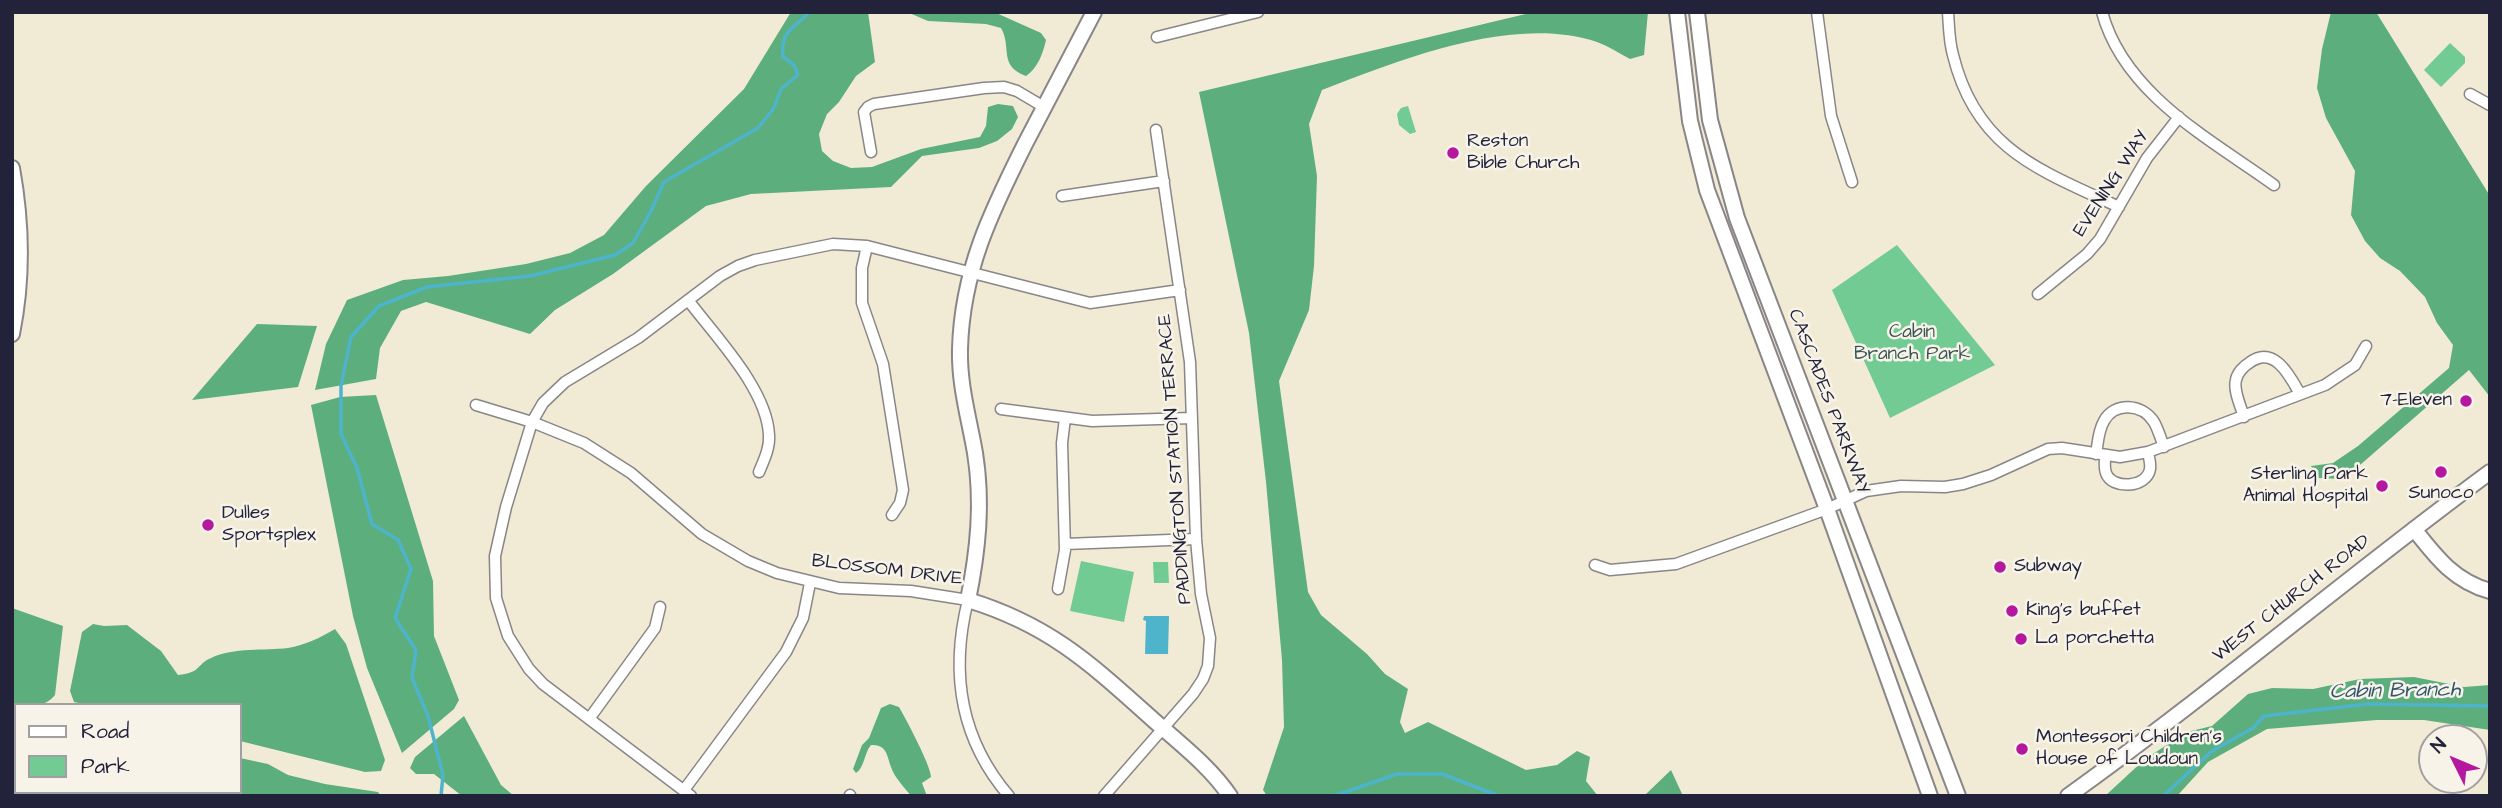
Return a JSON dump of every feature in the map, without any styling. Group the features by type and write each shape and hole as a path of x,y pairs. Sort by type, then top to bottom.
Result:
{"main road":[{"path":"968,600 975,569 979,518 976,467 965,405 960,353 961,326 970,272 988,221 1094,12"},
{"name":"CASCADES PARKWAY","path":"1677,12 1690,121 1707,190 1827,509 1930,796"},
{"name":"CASCADES PARKWAY","path":"1697,12 1710,120 1737,218 1958,796"},
{"path":"12,168 20,237 18,288 12,334"},
{"name":"WEST CHURCH ROAD","path":"2068,796 2490,472"},
{"path":"2414,529 2456,577 2490,591"},
{"name":"BLOSSOM DRIVE","path":"968,600 1022,620 1069,647 1208,769 1230,796"},
{"name":"WEST CHURCH ROAD","path":"2078,796 2119,758"}],"street":[{"path":"1816,12 1831,116 1852,182"},
{"path":"1948,12 1952,52 1968,99 1999,141 2016,156 2043,172 2119,207"},
{"path":"2102,12 2115,45 2138,79 2179,117 2274,185"},
{"path":"1157,37 1255,13"},
{"path":"871,152 864,112 874,104 1004,87 1017,91 1044,107"},
{"path":"2470,94 2490,105"},
{"name":"EVENING WAY","path":"2038,294 2087,254 2100,239 2147,158 2179,117"},
{"name":"PADDINGTON STATION TERRACE","path":"1104,796 1164,729 1203,679 1210,652 1196,539 1190,362 1156,130"},
{"path":"1062,196 1164,181"},
{"path":"810,583 803,618 786,652 688,793 543,684 529,669 508,636 496,598 494,567 498,535 532,422 543,403 565,382 638,338 720,276 755,260 833,244 867,246 1090,303 1180,290"},
{"path":"867,246 862,268 862,303 883,364 903,491 900,503 892,514"},
{"path":"688,300 747,378 757,396 769,435 767,454 759,472"},
{"path":"1595,565 1611,570 1676,564 1827,509 1866,491 1963,484 1991,475 2048,449 2062,448 2120,457 2148,453 2244,417 2342,375 2355,365 2366,346"},
{"path":"2244,417 2235,380 2243,368 2254,359 2270,357 2276,361 2288,373 2300,394"},
{"name":"BLOSSOM DRIVE","path":"476,405 561,432 608,456 724,549 777,573 810,583 852,589 939,594 968,600"},
{"path":"2148,453 2151,466 2148,475 2136,484 2110,480 2101,455 2103,422 2109,414 2125,407 2139,409 2153,420 2164,447"},
{"path":"1001,409 1093,421 1192,418"},
{"path":"1058,589 1065,544 1062,443 1065,418"},
{"path":"1065,544 1196,539"},
{"path":"968,600 958,660 963,706 978,748 1009,796"},
{"path":"589,719 654,628 660,607"}],"green space":[{"path":"791,12 868,12 875,62 856,76 839,102 827,114 819,134 822,151 833,161 851,168 872,167 921,149 980,137 986,126 988,107 998,104 1013,106 1018,117 1012,129 997,141 979,148 922,156 891,187 751,194 706,206 613,274 555,310 530,334 426,302 401,311 380,348 376,379 315,390 326,344 347,300 403,280 526,264 570,253 604,235 646,186 744,89"},
{"path":"907,12 994,12 1041,33 1046,40 1037,65 1026,76 1012,67 1001,28 986,24 928,21"},
{"path":"1534,12 1648,12 1644,55 1630,59 1597,42 1564,35 1530,33 1457,44 1421,54 1322,90 1309,124 1317,176 1314,266 1309,310 1279,381 1308,592 1321,615 1367,654 1385,674 1408,689 1400,722 1405,733 1428,722 1526,770 1557,765 1577,751 1590,757 1586,781 1598,796 1267,796 1263,790 1284,727 1282,660 1266,482 1249,333 1199,92"},
{"path":"2331,12 2376,12 2490,196 2490,397 2469,370 2344,479 2318,478 2311,466 2333,463 2358,446 2449,368 2453,345 2437,323 2425,297 2400,271 2380,258 2365,241 2351,215 2355,171 2326,118 2317,88 2322,49"},
{"path":"2450,43 2465,57 2465,63 2441,87 2424,70"},
{"path":"1408,106 1416,132 1410,134 1399,125 1397,114 1401,108"},
{"name":"Cabin Branch Park","path":"1897,245 1995,365 1890,418 1832,290"},
{"path":"257,324 317,326 298,387 192,400"},
{"path":"376,395 433,581 434,636 459,700 454,709 402,753 367,668 353,616 311,405 340,397"},
{"path":"1081,561 1134,572 1124,622 1070,611"},
{"path":"1153,562 1168,562 1169,583 1154,583"},
{"path":"12,608 63,626 55,695 44,703 14,703 14,712"},
{"path":"93,624 127,625 161,651 178,675 191,672 220,655 294,647 335,629 346,644 385,760 381,771 365,772 242,741 242,703 74,702 70,691 82,632"},
{"path":"2414,677 2464,687 2490,685 2490,730 2488,724 2450,724 2424,720 2377,720 2267,729 2208,762 2177,796 2105,796 2145,759 2187,732 2212,726 2248,694 2272,688 2313,689 2360,679"},
{"path":"890,704 899,707 927,763 931,777 922,783 927,796 911,796 892,771 880,746 871,745 859,770 856,773 853,769 881,708"},
{"path":"464,716 501,785 514,796 462,796 434,774 416,774 410,768 415,757"},
{"path":"12,735 14,794 242,794 242,758 268,764 288,775 378,792 381,796 12,796"},
{"path":"1671,770 1683,796 1644,796"}],"water":[{"path":"1144,616 1169,616 1168,654 1145,654"}],"waterway":[{"path":"441,796 443,775 428,716 412,678 416,650 395,618 411,569 398,540 372,524 357,468 341,434 341,386 351,337 379,306 427,287 530,276 615,255 633,243 664,182 758,128 774,108 781,89 798,75 794,65 783,57 786,35 809,12"},
{"name":"Cabin Branch","path":"2163,796 2212,751 2253,728 2264,716 2368,704 2490,706"},
{"name":"Cabin Branch","path":"1334,796 1397,774 1442,774 1499,796"},
{"name":"Cabin Branch","path":"78,794 82,796"}],"place":[{"name":"Reston Bible Church","path":"1453,153"},
{"name":"7-Eleven","path":"2466,401"},
{"name":"Sunoco","path":"2441,472"},
{"name":"Sterling Park Animal Hospital","path":"2382,486"},
{"name":"Dulles Sportsplex","path":"208,525"},
{"name":"Subway","path":"2000,567"},
{"name":"King's buffet","path":"2012,611"},
{"name":"La porchetta","path":"2021,639"},
{"name":"Montessori Children's House of Loudoun","path":"2022,749"}]}
